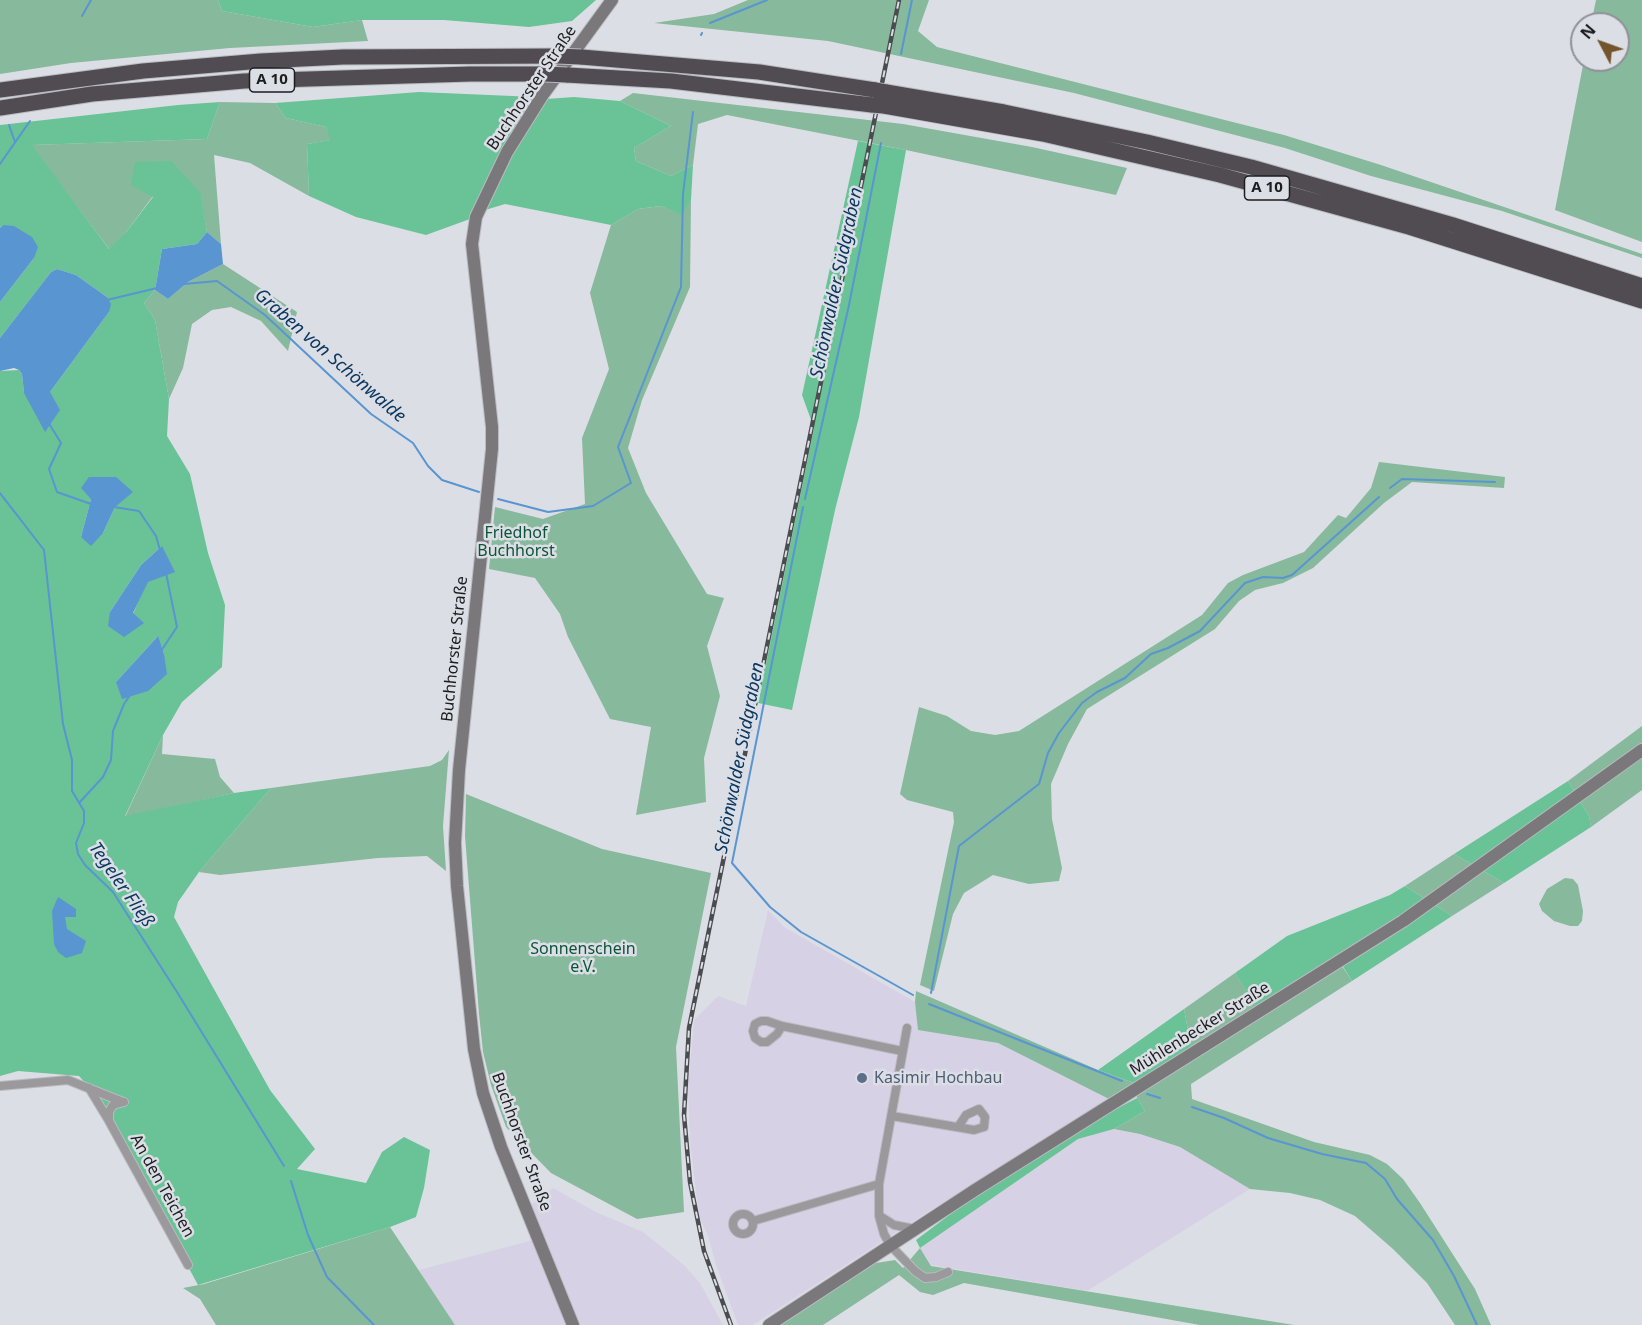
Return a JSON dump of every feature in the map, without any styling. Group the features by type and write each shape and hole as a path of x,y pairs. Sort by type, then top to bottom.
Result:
{"highway":[{"name":"A 10","path":"1,89 142,71 354,57 557,56 759,72 1220,175 1409,227 1642,301"},
{"name":"A 10","path":"0,108 92,94 244,81 414,75 567,75 880,98 1004,112 1251,167 1453,225 1642,286"}],"main road":[{"name":"Buchhorster Straße","path":"573,1325 501,1147 483,1093 474,1049 457,886 455,837 459,770 492,449 492,427 472,244 476,217 507,152 543,96 612,0"},
{"name":"Mühlenbecker Straße","path":"769,1325 915,1229 1402,921 1642,750"}],"street":[{"path":"782,1026 902,1051"},
{"path":"907,1028 879,1184 879,1216 890,1245 915,1271 925,1278 936,1277 948,1272"},
{"path":"0,1086 68,1080 124,1102 112,1105 109,1121"},
{"name":"An den Teichen","path":"89,1087 188,1265"},
{"path":"892,1116 958,1127"},
{"path":"753,1221 879,1184"},
{"path":"879,1216 894,1226 915,1229"}],"shaded area":[{"path":"768,910 784,927 915,1002 919,1030 998,1043 1111,1100 929,1211 753,1325 738,1325 699,1216 690,1142 688,1088 694,1020 718,996 746,1006"},
{"path":"1114,1129 1140,1134 1180,1147 1250,1189 1087,1291 931,1265 920,1248 1078,1139"},
{"path":"553,1188 596,1212 643,1232 684,1265 700,1283 723,1325 446,1325 419,1270 541,1238 529,1206"}],"green space":[{"path":"0,0 218,0 222,11 313,27 362,20 368,41 230,48 71,63 0,74"},
{"path":"218,0 596,0 572,21 529,27 444,20 362,20 313,27 222,11"},
{"path":"748,0 929,0 918,31 937,47 1284,135 1381,165 1642,254 1642,258 1502,211 1371,176 1285,148 1074,93 828,41 654,23 714,14"},
{"path":"1596,0 1642,0 1642,242 1555,210 1582,72 1630,72 1630,12 1594,12"},
{"path":"419,92 536,97 503,149 470,219 426,235 356,217 309,196 307,144 330,140 326,127 286,118 275,103"},
{"path":"633,93 903,124 1032,147 1127,168 1116,195 727,115 698,124 693,165 671,176 636,161 634,148 671,126 620,101"},
{"path":"574,97 620,101 671,126 634,148 636,161 671,176 693,165 691,200 681,215 661,206 638,209 611,225 505,204 482,211 501,172 546,99"},
{"path":"220,102 275,103 286,118 326,127 331,140 307,144 309,196 250,163 214,155 221,244 207,232 199,191 153,196 110,250 31,145 207,139"},
{"path":"220,102 207,139 32,145 109,249 127,231 153,197 131,185 135,162 171,161 200,192 207,232 197,244 162,249 155,290 144,303 155,320 169,399 167,436 190,474 208,553 225,605 222,667 182,702 163,735 125,816 234,793 271,788 199,872 178,902 174,917 270,1090 315,1149 297,1169 366,1183 382,1152 404,1137 430,1150 424,1188 416,1217 390,1227 198,1285 109,1121 89,1087 79,1076 18,1071 0,1076 0,371 19,370 22,374 24,393 50,392 109,312 107,297 76,275 57,269 51,272 0,338 0,302 34,258 3,225 0,228 0,125","holes":["91,499 115,507 103,533 81,537","162,546 133,614 110,612 141,565","157,637 164,654 116,682"]},
{"path":"858,141 906,150 859,417 835,510 792,710 758,703 814,428 802,395"},
{"name":"Friedhof Buchhorst","path":"691,200 690,287 642,400 628,448 646,493 707,594 724,598 707,646 720,696 704,758 706,802 636,815 651,727 610,719 568,637 560,614 535,578 489,569 495,507 543,519 585,504 582,438 609,369 590,293 611,225 638,209 661,206 680,214"},
{"path":"223,264 297,312 288,351 261,321 231,307 212,310 192,324 183,368 169,399 155,320 144,303 155,290 168,299 188,282"},
{"path":"1379,462 1505,477 1504,488 1412,482 1384,503 1313,568 1283,583 1255,590 1239,601 1215,629 1087,709 1068,744 1051,784 1052,819 1062,868 1059,881 1029,884 993,875 964,893 953,914 934,991 920,985 954,822 953,812 907,800 900,794 919,707 947,716 971,731 995,735 1019,731 1202,615 1228,583 1304,552 1338,515 1346,518 1371,488"},
{"path":"1642,726 1642,790 1591,827 1589,816 1568,781"},
{"path":"163,735 162,754 215,759 220,777 234,793 125,817"},
{"path":"449,750 443,826 446,871 427,856 378,858 220,875 199,872 271,788 430,766 442,760"},
{"path":"1568,781 1589,816 1591,827 1504,883 1454,854"},
{"name":"Sonnenschein e.V.","path":"466,794 602,849 711,873 676,1047 684,1212 637,1219 551,1173 506,1127 491,1085 483,1052 465,836"},
{"path":"1454,854 1504,883 1452,916 1405,886"},
{"path":"1565,878 1573,879 1578,885 1583,911 1582,921 1578,926 1554,921 1542,911 1539,904 1547,889"},
{"path":"1405,886 1452,916 1352,981 1337,957 1257,1008 1235,973 1287,936 1390,895"},
{"path":"1336,957 1352,981 1191,1084 1192,1099 1314,1142 1370,1155 1387,1164 1403,1179 1420,1203 1475,1289 1491,1325 1455,1325 1427,1283 1355,1216 1320,1200 1290,1193 1250,1189 1180,1147 1140,1134 1114,1129 1145,1111 1137,1098 1137,1084 1192,1050 1184,1009 1235,973 1257,1007"},
{"path":"916,991 1098,1070 1137,1084 1111,1100 998,1043 918,1030"},
{"path":"1184,1009 1192,1050 1137,1084 1098,1070"},
{"path":"1137,1098 1145,1111 1114,1129 1078,1139 920,1248 916,1240 985,1188 1089,1123"},
{"path":"390,1227 455,1325 216,1325 200,1299 183,1288 204,1284"},
{"path":"920,1248 931,1266 1294,1325 1200,1325 964,1283 933,1295 920,1292 899,1275 823,1325 776,1325 876,1263 895,1260 903,1268"}],"water":[{"path":"3,225 14,226 32,237 38,247 34,258 0,302 0,228"},
{"path":"207,232 221,244 223,264 188,282 168,299 155,290 162,249 197,244"},
{"path":"57,269 76,275 107,297 111,304 109,312 50,392 60,410 45,432 24,393 22,374 14,368 0,371 0,338 51,272"},
{"path":"89,477 116,477 133,492 115,507 103,533 91,546 81,537 91,499 81,488"},
{"path":"162,546 175,572 148,582 133,613 144,623 124,637 108,626 110,612 141,565"},
{"path":"158,636 167,674 148,691 122,699 116,682"},
{"path":"58,897 76,909 76,917 65,917 67,929 86,941 82,953 66,958 58,952 54,944 52,911"}],"waterway":[{"path":"82,16 91,0"},
{"name":"Graben von Schönwalde","path":"710,23 767,0"},
{"name":"Schönwalder Südgraben","path":"901,54 912,0"},
{"name":"Graben von Schönwalde","path":"498,499 548,512 593,506 631,483 618,447 681,287 683,194 693,112"},
{"path":"0,164 30,121"},
{"path":"9,125 15,142"},
{"name":"Schönwalder Südgraben","path":"805,499 849,305 881,143"},
{"name":"Graben von Schönwalde","path":"184,284 217,281 265,315 371,414 413,443 428,466 442,480 479,492"},
{"name":"Graben von Schönwalde","path":"107,300 157,288"},
{"name":"Graben von Schönwalde","path":"48,422 61,443 49,469 57,492 91,504"},
{"path":"1390,488 1402,479 1495,482"},
{"name":"Tegeler Fließ","path":"0,493 44,550 63,724 72,760 72,791 84,811 84,823 76,843 78,854 85,865 113,892 284,1166"},
{"path":"931,993 959,846 1039,784 1048,753 1059,733 1082,703 1097,692 1125,678 1151,654 1200,631 1245,583 1263,577 1283,578 1292,575 1379,497"},
{"name":"Graben von Schönwalde","path":"114,507 139,511 156,536 160,550"},
{"name":"Schönwalder Südgraben","path":"803,507 732,863 770,907 801,932 913,995"},
{"name":"Graben von Schönwalde","path":"161,651 177,627 166,573"},
{"name":"Graben von Schönwalde","path":"79,803 103,777 111,760 113,731 130,695"},
{"name":"Schönwalder Südgraben","path":"929,1004 1122,1081"},
{"name":"Schönwalder Südgraben","path":"1147,1094 1160,1098"},
{"name":"Schönwalder Südgraben","path":"1192,1107 1224,1118 1268,1138 1322,1154 1366,1163 1385,1179 1397,1199 1433,1240 1454,1276 1477,1325"},
{"name":"Tegeler Fließ","path":"291,1181 308,1235 327,1277 374,1325"}],"railway":[{"path":"731,1325 704,1251 690,1182 684,1115 689,1028 899,0"}],"place":[{"name":"Kasimir Hochbau","path":"862,1078"}]}
